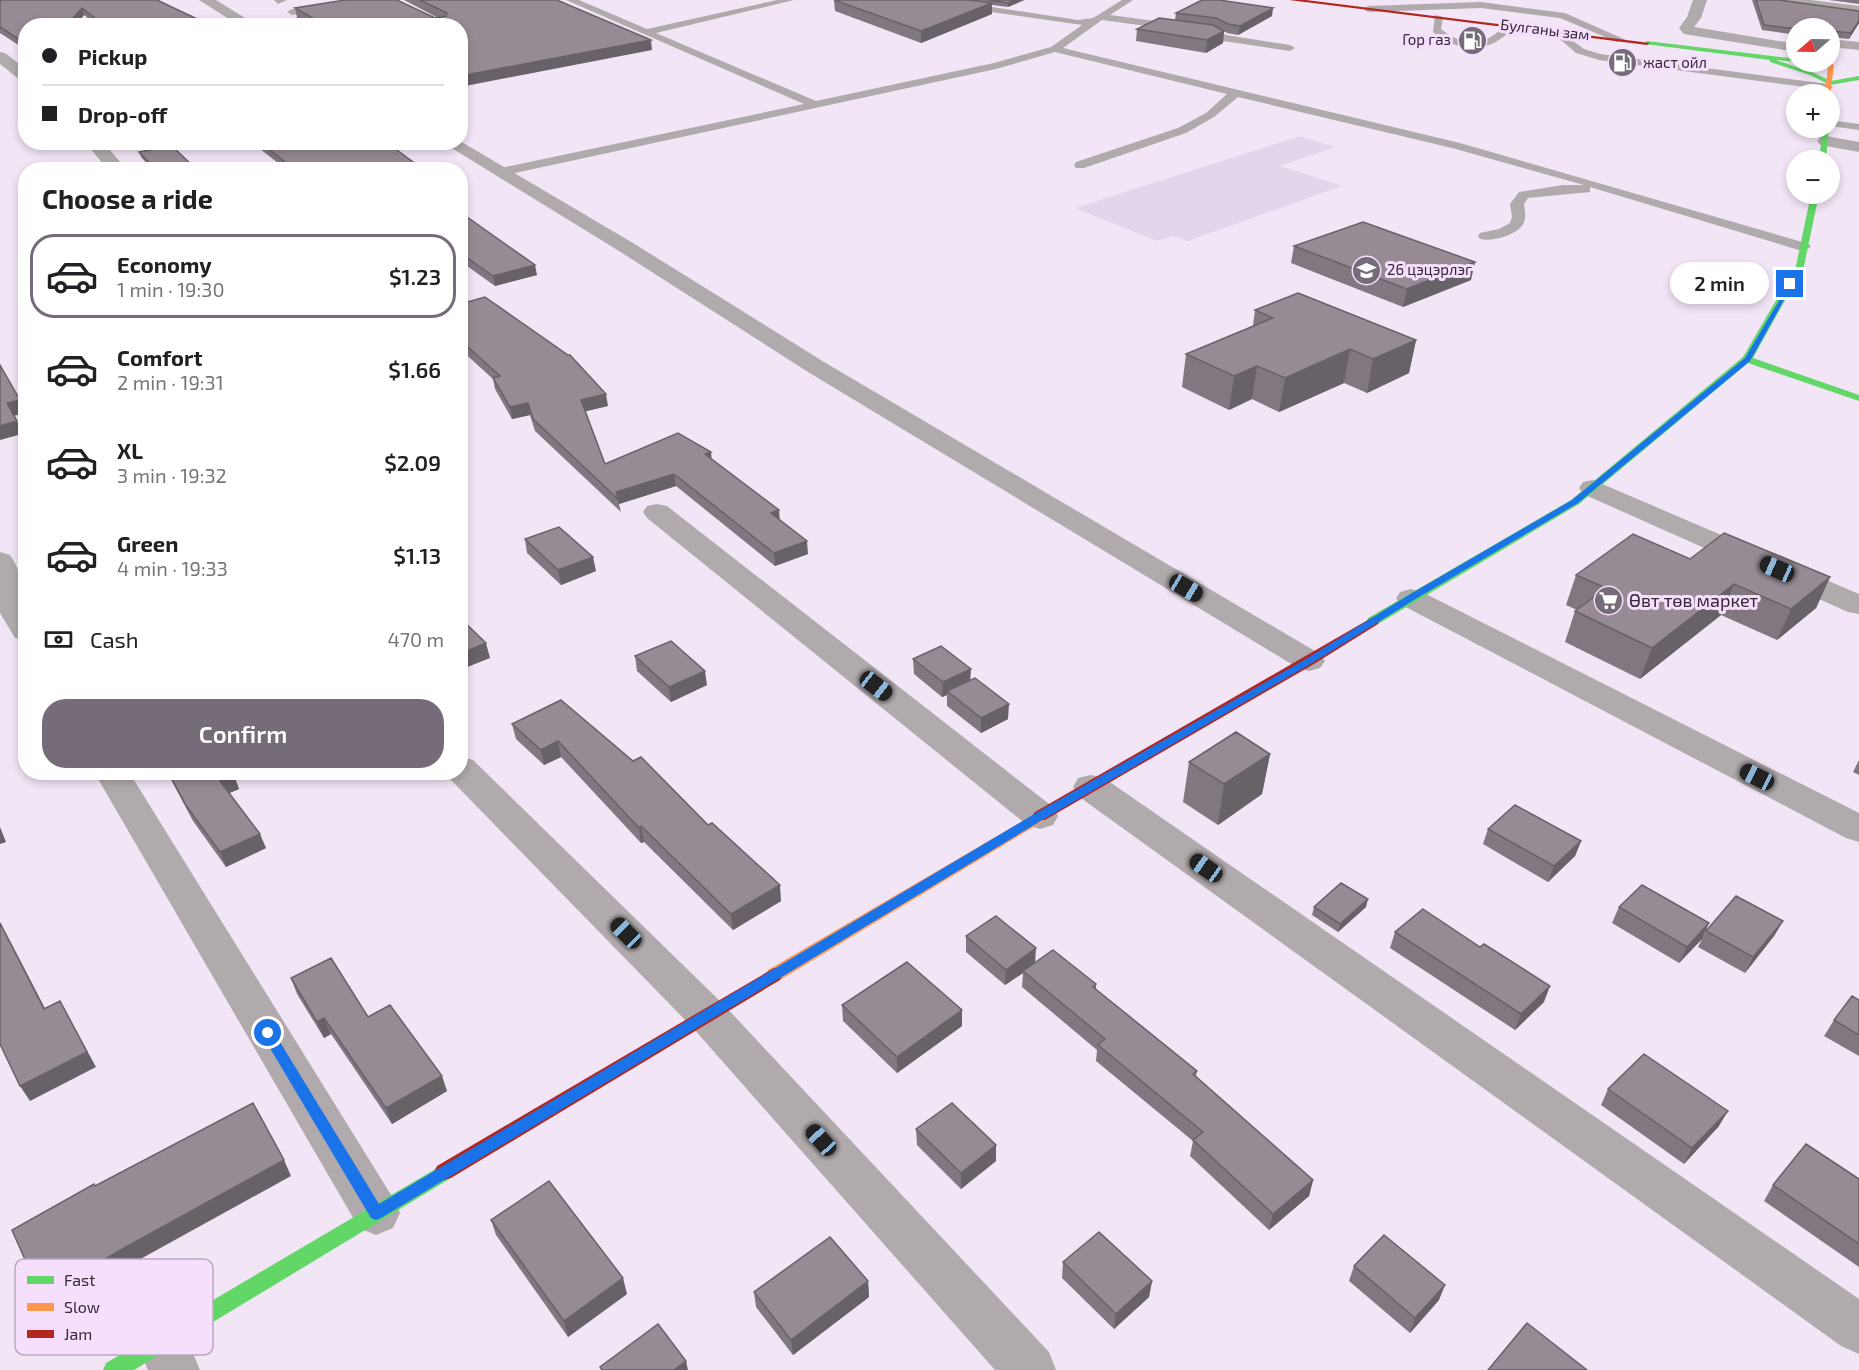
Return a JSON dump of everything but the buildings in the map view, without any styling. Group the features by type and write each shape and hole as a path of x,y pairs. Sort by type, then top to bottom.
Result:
{"main road":[{"name":"Булганы зам","path":"1292,0 1328,2 1368,9 1786,59"},
{"path":"1698,49 1782,63 1821,84"},
{"name":"Булганы зам","path":"1840,65 1859,68"},
{"path":"1840,84 1859,78"},
{"path":"213,1325 376,1213 1040,816 1309,661 1575,502 1747,359 1800,266 1813,204"},
{"path":"1747,359 1859,398"},
{"path":"114,1370 168,1356"}],"street":[{"path":"206,0 237,18"},
{"path":"1700,0 1694,18 1686,28 1689,31 1786,46"},
{"path":"1779,0 1859,10"},
{"path":"1840,44 1859,46"},
{"path":"0,56 18,71"},
{"path":"1836,138 1859,147"},
{"path":"100,150 111,162"},
{"path":"464,150 626,247 816,367 1309,661"},
{"path":"1593,488 1859,605"},
{"path":"657,513 1040,816"},
{"path":"0,561 18,618"},
{"path":"1411,598 1859,829"},
{"path":"468,776 708,1016 1030,1370"},
{"path":"116,780 376,1213"},
{"path":"1091,787 1859,1329"}],"lane":[{"path":"292,12 373,0"},
{"path":"571,0 816,105"},
{"path":"646,32 789,0"},
{"path":"928,0 1065,22 1098,19 1215,32 1223,38 1290,48"},
{"path":"501,172 996,66 1055,50 1128,0"},
{"path":"1368,9 1481,5 1562,15 1621,40"},
{"path":"1438,17 1436,30 1443,37 1473,44 1486,44 1496,40 1509,26"},
{"path":"1557,32 1580,51 1599,57 1800,84"},
{"path":"1693,69 1698,49"},
{"path":"1055,50 1365,123 1513,161 1804,247"},
{"path":"1080,165 1176,132 1198,122 1210,115 1234,94"},
{"path":"1840,124 1859,127"},
{"path":"1485,236 1503,232 1516,225 1519,217 1517,204 1524,195 1563,189 1611,190"}],"shaded area":[{"path":"1300,136 1335,147 1280,166 1342,186 1188,241 1173,236 1157,241 1075,208"}],"traffic: fast":[{"path":"1647,43 1786,60"},
{"path":"1772,61 1812,74 1830,83 1859,78"},
{"path":"1823,150 1825,138"},
{"path":"1373,621 1575,502 1747,359 1800,266 1813,204"},
{"path":"1747,359 1859,398"},
{"path":"213,1311 444,1172"},
{"path":"114,1370 139,1355"}],"traffic: slow":[{"path":"1829,84 1830,72"},
{"path":"774,975 1040,816"}],"traffic: jam":[{"path":"1292,0 1647,43"},
{"path":"1040,816 1309,661 1373,621"},
{"path":"444,1172 774,975"}],"place":[{"name":"Гор газ","path":"1472,40"},
{"name":"жаст ойл","path":"1622,63"},
{"name":"26 цэцэрлэг","path":"1366,270"},
{"name":"Өвт төв маркет","path":"1608,601"}],"route":[{"path":"268,1033 376,1213 1040,816 1309,661 1575,502 1747,359 1790,284"}]}
